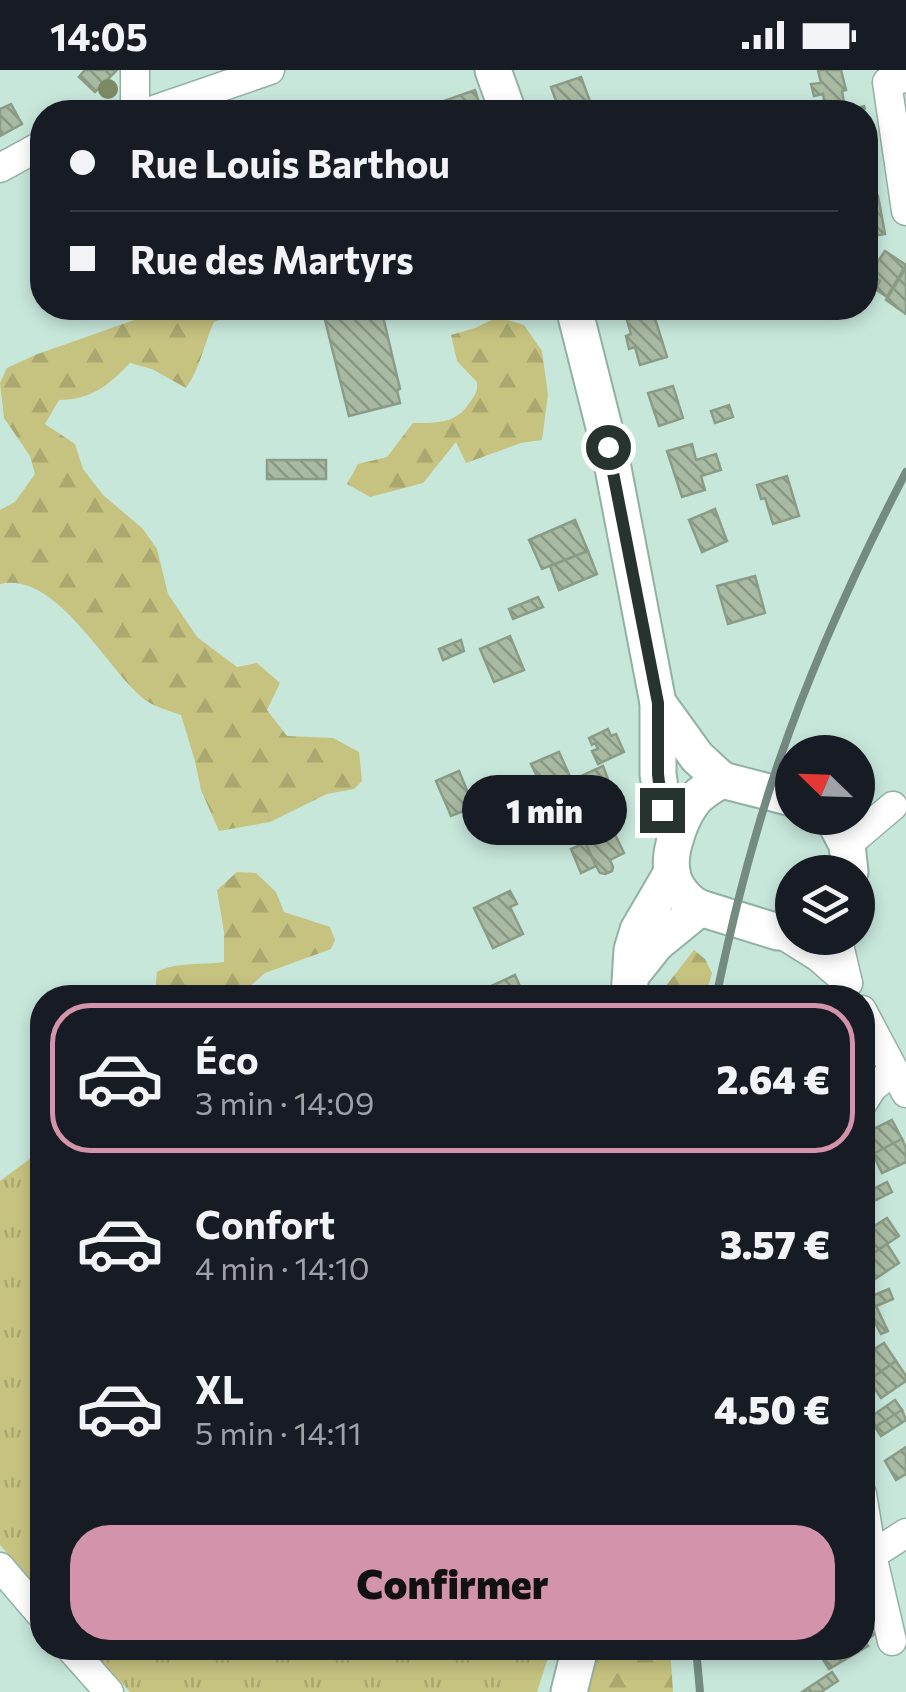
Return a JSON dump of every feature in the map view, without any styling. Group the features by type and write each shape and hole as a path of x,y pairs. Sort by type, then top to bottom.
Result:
{"main road":[{"path":"493,70 504,100"},
{"path":"577,320 608,447 658,703 662,810 680,890 700,908 775,929"},
{"path":"658,703 690,748 722,780 775,794"},
{"path":"630,985 632,950 638,930 674,854 684,815 696,798 722,780"},
{"path":"631,985 656,944 700,908"},
{"path":"569,1692 577,1660"}],"street":[{"path":"135,70 135,100"},
{"path":"183,100 270,70"},
{"path":"906,78 887,82 906,211"},
{"path":"0,168 30,151"},
{"path":"843,845 900,806"},
{"path":"815,955 847,985"},
{"path":"842,955 851,985"},
{"path":"875,1035 900,1082 875,1087"},
{"path":"875,1553 906,1533"},
{"path":"0,1567 30,1602"},
{"path":"875,1568 892,1641"},
{"path":"81,1660 109,1692"}],"green space":[{"path":"134,320 219,320 214,322 186,388 152,369 130,363 99,390 59,400 45,424 75,444 83,469 103,495 143,529 157,549 168,594 197,637 237,667 257,663 280,683 267,710 287,736 333,738 359,752 362,781 354,789 327,794 270,822 219,831 201,790 181,715 145,700 61,607 41,592 21,584 0,584 0,510 15,502 35,474 30,456 4,418 0,383 7,368"},
{"path":"492,320 524,325 542,351 548,395 542,440 521,443 466,463 456,442 423,483 370,497 347,484 358,464 387,457 413,423 444,421 463,411 475,394 477,382 457,361 451,335"},
{"path":"237,872 256,873 276,892 284,912 330,927 335,940 331,949 265,973 252,985 156,985 157,972 164,969 224,962 217,890"},
{"path":"694,950 705,959 712,973 708,985 667,985"},
{"path":"30,1159 30,1579 0,1545 0,1181"},
{"path":"101,1660 547,1660 537,1692 130,1692"},
{"path":"594,1660 671,1660 673,1692 586,1692"}],"building":[{"path":"85,70 117,70 95,92 79,77"},
{"path":"818,70 841,70 846,90 842,91 844,100 824,100 823,94 814,96 811,84 821,83"},
{"path":"581,77 590,100 556,100 551,87"},
{"path":"475,90 478,100 447,100"},
{"path":"11,104 22,124 0,136 0,109"},
{"path":"878,196 885,234 878,235"},
{"path":"885,251 906,265 887,297 878,291 878,261"},
{"path":"906,268 906,314 886,300"},
{"path":"325,320 384,320 400,403 349,416"},
{"path":"627,320 655,320 667,357 640,365 635,347 629,349 626,336 631,334"},
{"path":"673,386 683,418 659,426 648,393"},
{"path":"729,405 733,417 715,423 711,411"},
{"path":"692,444 696,460 716,454 721,470 701,476 705,490 682,497 667,451"},
{"path":"267,460 326,460 326,479 267,479"},
{"path":"787,476 799,516 773,524 757,485"},
{"path":"715,509 727,541 702,552 689,520"},
{"path":"575,520 588,551 542,569 529,540"},
{"path":"588,551 597,574 559,590 550,566"},
{"path":"755,576 765,613 728,624 717,586"},
{"path":"538,597 543,607 513,619 509,609"},
{"path":"510,636 524,670 494,682 480,649"},
{"path":"461,640 464,651 443,660 439,649"},
{"path":"608,729 611,736 616,734 624,752 598,764 592,751 598,749 589,738"},
{"path":"559,752 572,781 545,793 531,764"},
{"path":"603,766 618,806 584,819 580,799 584,797 577,778"},
{"path":"459,771 474,807 451,816 436,781"},
{"path":"512,781 528,816 516,822 501,786"},
{"path":"533,798 543,819 532,825 522,804"},
{"path":"609,822 624,853 610,860 612,871 605,874 600,873 582,835"},
{"path":"585,843 596,866 581,873 571,849"},
{"path":"510,891 517,904 510,907 523,934 493,948 474,908"},
{"path":"515,975 519,985 493,985"},
{"path":"892,1120 902,1139 875,1153 875,1128"},
{"path":"902,1139 906,1162 882,1173 875,1153"},
{"path":"887,1182 892,1192 875,1200 875,1188"},
{"path":"887,1218 899,1236 875,1252 875,1226"},
{"path":"887,1244 899,1263 875,1279 875,1252"},
{"path":"889,1289 893,1299 875,1307 875,1295"},
{"path":"875,1306 888,1331 881,1334 875,1323"},
{"path":"884,1343 896,1361 875,1376 875,1349"},
{"path":"896,1361 906,1381 881,1398 875,1389 875,1376"},
{"path":"895,1400 902,1410 875,1427 875,1414"},
{"path":"902,1410 906,1420 881,1436 875,1427"},
{"path":"906,1447 906,1474 896,1480 885,1461"},
{"path":"823,1660 844,1660 829,1669"},
{"path":"832,1672 838,1681 821,1692 802,1692"}],"railway":[{"path":"719,985 748,862 800,702 906,472"},
{"path":"697,1660 700,1692"}],"route":[{"path":"608,447 658,703 662,810"}]}
